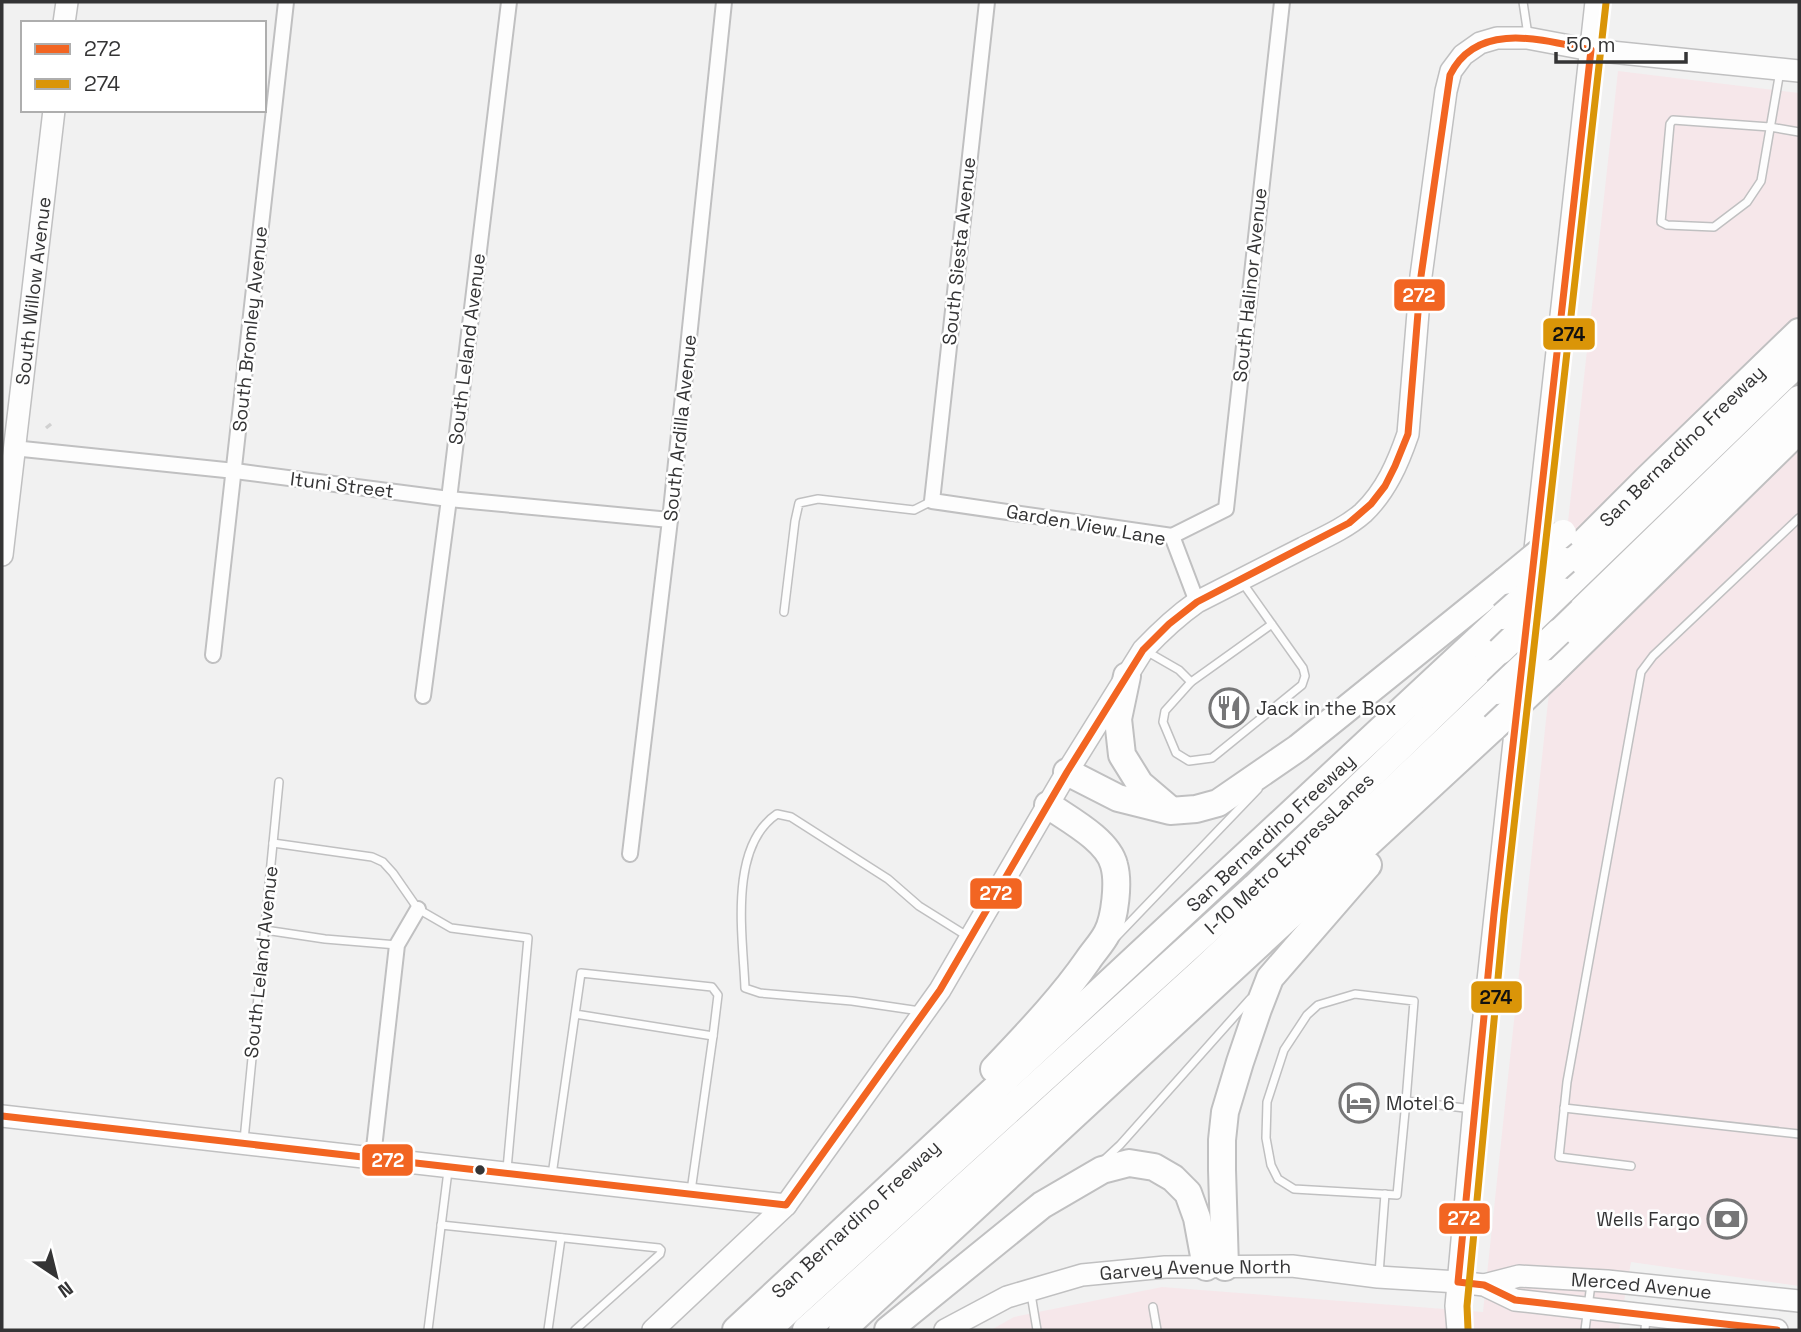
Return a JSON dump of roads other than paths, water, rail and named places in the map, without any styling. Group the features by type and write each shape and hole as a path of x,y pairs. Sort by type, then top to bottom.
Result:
{"highway":[{"name":"San Bernardino Freeway","path":"736,1330 1565,561 1799,332"},
{"name":"I-10 Metro ExpressLanes","path":"767,1330 1245,897 1799,362"},
{"name":"I-10 Metro ExpressLanes","path":"806,1330 1201,972 1559,632 1799,399"},
{"path":"842,1330 1494,727 1799,430"},
{"path":"1067,772 1118,798 1171,811 1196,809 1218,803 1298,748 1563,533 1648,478"},
{"path":"1127,676 1118,719 1122,755 1140,784 1171,811"},
{"path":"1216,1267 1225,1112 1270,978 1494,727"},
{"path":"848,1226 1047,1012 1107,933 1114,911 1114,864 1106,850 1088,831 1048,805"},
{"path":"887,1330 1042,1205 1102,1170 1129,1163 1154,1167 1174,1178 1188,1193 1216,1267"}],"main road":[{"path":"64,21 67,2"},
{"path":"1446,1330 1455,1306 1458,1282 1499,873 1596,2"},
{"path":"653,1330 786,1205 940,990 1067,772 1143,650 1176,617 1197,602 1335,531 1361,514 1377,498 1401,456 1408,434 1421,276 1446,91 1451,71 1463,55 1480,43 1497,38 1529,39 1591,50 1790,70"},
{"name":"South Willow Avenue","path":"2,555 54,112"},
{"path":"2,1116 786,1205"},
{"name":"Garvey Avenue North","path":"945,1330 1007,1297 1082,1275 1165,1267 1292,1266 1378,1277 1458,1282"},
{"name":"Merced Avenue","path":"1483,1285 1519,1276 1709,1290 1799,1301"},
{"name":"Merced Avenue","path":"1458,1282 1483,1285 1515,1300 1588,1309 1645,1323 1777,1330"},
{"path":"1455,1306 1458,1330"}],"street":[{"name":"South Bromley Avenue","path":"213,655 286,2"},
{"name":"South Leland Avenue","path":"423,696 509,2"},
{"name":"South Ardilla Avenue","path":"630,854 670,520 723,2"},
{"name":"South Siesta Avenue","path":"932,501 987,2"},
{"name":"South Halinor Avenue","path":"1172,536 1226,509 1282,2"},
{"name":"Ituni Street","path":"13,449 235,471 449,499 670,520"},
{"name":"Garden View Lane","path":"932,501 1172,536 1197,602"},
{"path":"373,1157 397,945 418,909"}],"lane":[{"path":"1523,2 1529,39"},
{"path":"1790,70 1770,127 1761,181 1747,202 1714,227 1667,226 1661,222 1670,124 1673,120 1770,127 1799,132"},
{"path":"784,611 799,503 818,499 914,510 932,501"},
{"path":"1631,1166 1559,1157 1580,1007 1640,672 1653,656 1799,518"},
{"path":"1240,580 1272,624 1303,668 1305,676 1302,685 1212,758 1189,761 1176,753 1163,722 1165,711 1191,682 1272,624"},
{"path":"1143,650 1179,670 1191,682"},
{"path":"1078,974 1298,748"},
{"name":"South Leland Avenue","path":"244,1143 279,782"},
{"path":"925,1012 852,1000 760,993 745,988 741,887 747,858 759,834 777,814 791,817 888,878 919,906 970,938"},
{"path":"273,843 372,857 383,862 393,873 418,909 451,928 526,937 529,940 507,1173"},
{"path":"265,930 325,939 397,945"},
{"path":"551,1179 581,973 712,987 718,995 690,1195"},
{"path":"1079,1183 1120,1145 1270,978"},
{"path":"1355,995 1414,1002 1406,1101 1397,1195 1294,1189 1278,1179 1271,1165 1266,1138 1267,1102 1284,1050 1307,1015 1318,1005 1355,995"},
{"path":"575,1014 713,1036"},
{"path":"1406,1101 1474,1110"},
{"path":"1564,1108 1799,1134"},
{"path":"428,1330 448,1166"},
{"path":"1378,1277 1385,1194"},
{"path":"441,1225 659,1248 660,1254 575,1330"},
{"path":"548,1330 561,1238"},
{"path":"1585,1330 1592,1280"},
{"path":"1030,1290 1037,1330"},
{"path":"1153,1307 1157,1330"}],"place":[{"name":"Jack in the Box","path":"1229,708"},
{"name":"Motel 6","path":"1359,1103"},
{"name":"Wells Fargo","path":"1727,1219"}]}
